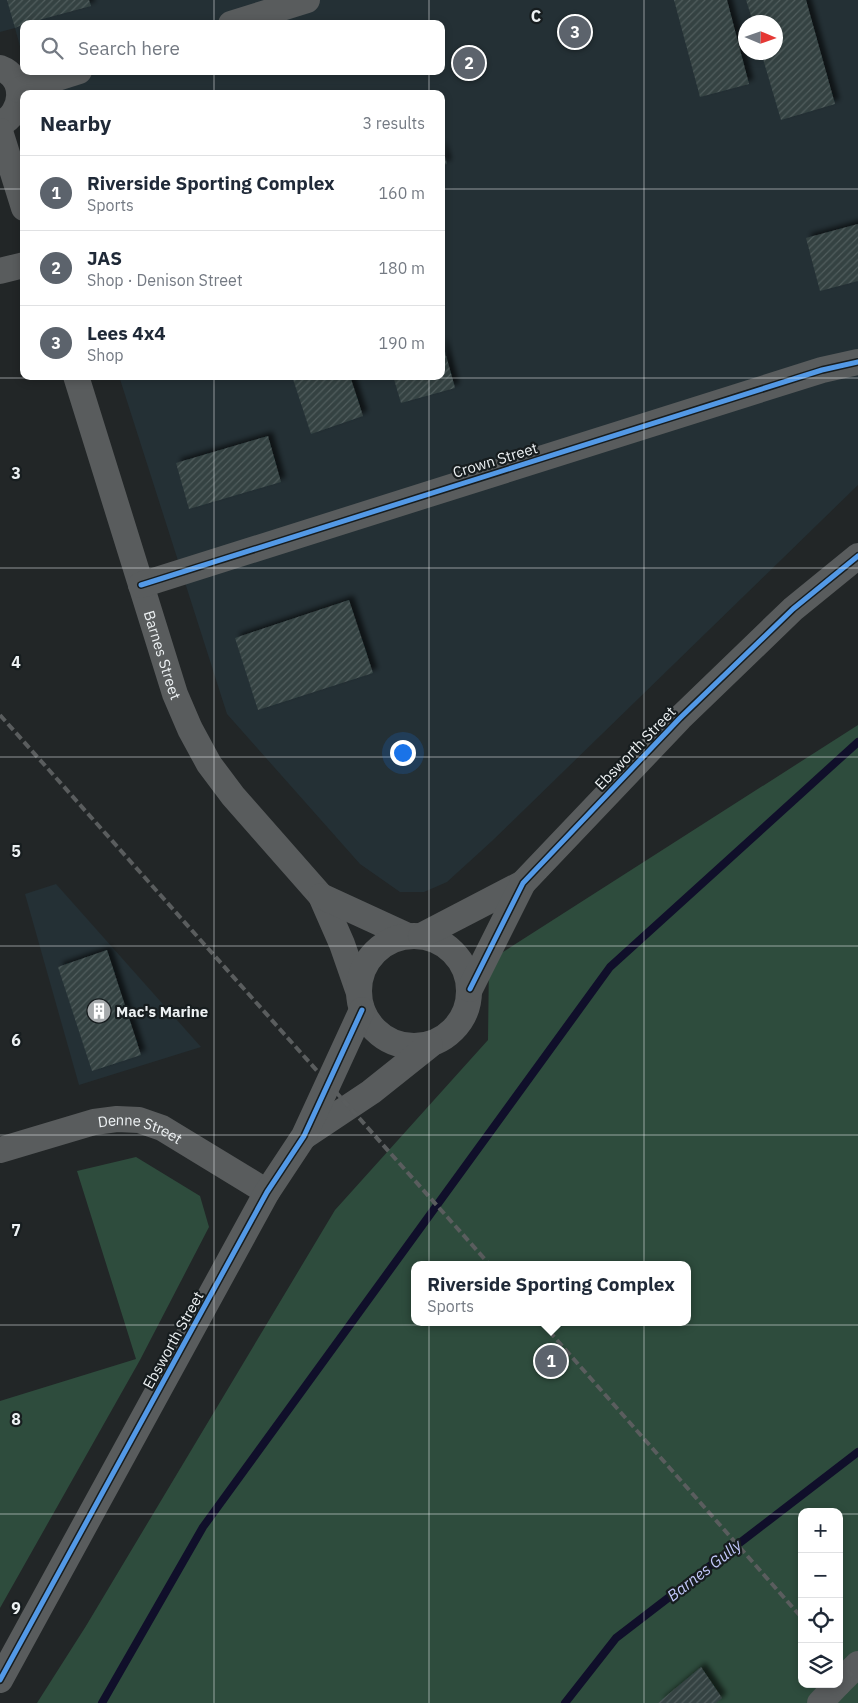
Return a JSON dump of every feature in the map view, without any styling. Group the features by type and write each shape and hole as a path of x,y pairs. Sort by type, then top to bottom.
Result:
{"street":[{"path":"244,20 306,0"},
{"path":"0,68 12,76 20,90 18,108 13,116 0,124"},
{"path":"20,90 67,75"},
{"path":"0,131 20,195"},
{"path":"0,271 20,266"},
{"name":"Crown Street","path":"141,585 822,370 858,362"},
{"name":"Barnes Street","path":"77,380 175,694 190,729 208,764 233,796 321,896 342,944 360,1000"},
{"name":"Ebsworth Street","path":"470,989 524,883 687,712 794,610 858,556"},
{"name":"Ebsworth Street","path":"415,936 524,883"},
{"name":"Barnes Street","path":"321,896 415,936"},
{"path":"415,936 436,940 450,948 460,959 467,973 470,989 467,1007 460,1024 446,1037 430,1045 413,1047 396,1044 382,1036 369,1024 360,1000 365,967 379,948 393,940 415,936"},
{"name":"Ebsworth Street","path":"0,1680 268,1192 304,1136 360,1000"},
{"name":"Ebsworth Street","path":"304,1136 370,1092 430,1045"},
{"name":"Denne Street","path":"0,1150 94,1122 117,1119 139,1120 162,1128 268,1192"},
{"path":"843,1680 858,1664"},
{"path":"820,1703 835,1688"}],"shaded area":[{"path":"0,0 858,0 858,485 492,841 447,882 424,892 400,892 360,864 227,714 120,380 445,380 445,90 31,90 28,75 445,75 445,20 20,20 20,46 15,28 0,32"},
{"path":"56,884 201,1047 79,1085 25,894"}],"green space":[{"path":"858,725 858,1703 37,1703 86,1626 335,1210 488,1040 489,961"},
{"path":"136,1157 200,1196 209,1227 140,1360 0,1608 0,1401 136,1359 77,1171"}],"building":[{"path":"7,0 89,0 91,6 39,20 20,20 20,26 15,28"},
{"path":"674,0 727,0 738,42 738,60 743,60 749,84 700,97"},
{"path":"746,0 806,0 835,104 781,120 763,60 783,60 783,15 751,15"},
{"path":"858,224 858,281 820,291 806,238"},
{"path":"445,352 455,388 401,403 394,380 445,380"},
{"path":"293,380 351,380 363,416 311,434"},
{"path":"268,436 281,482 189,509 176,463"},
{"path":"349,600 373,673 258,710 235,638"},
{"name":"Mac's Marine","path":"107,950 141,1055 92,1071 58,967"},
{"path":"701,1667 722,1698 716,1703 658,1703"}],"waterway":[{"path":"102,1703 203,1527 610,967 858,742"},
{"name":"Barnes Gully","path":"565,1703 616,1638 858,1452"}],"railway":[{"path":"0,715 486,1261"},
{"path":"545,1326 798,1613"},
{"path":"843,1665 858,1682"}],"cycle path":[{"path":"141,585 822,370 858,362"},
{"path":"470,989 523,883 680,718 793,609 858,556"},
{"path":"0,1680 267,1192 304,1136 362,1010"}],"place":[{"name":"Lees 4x4","path":"575,32"},
{"name":"JAS","path":"469,63"},
{"name":"Mac's Marine","path":"99,1011"},
{"name":"Riverside Sporting Complex","path":"551,1361"}]}
